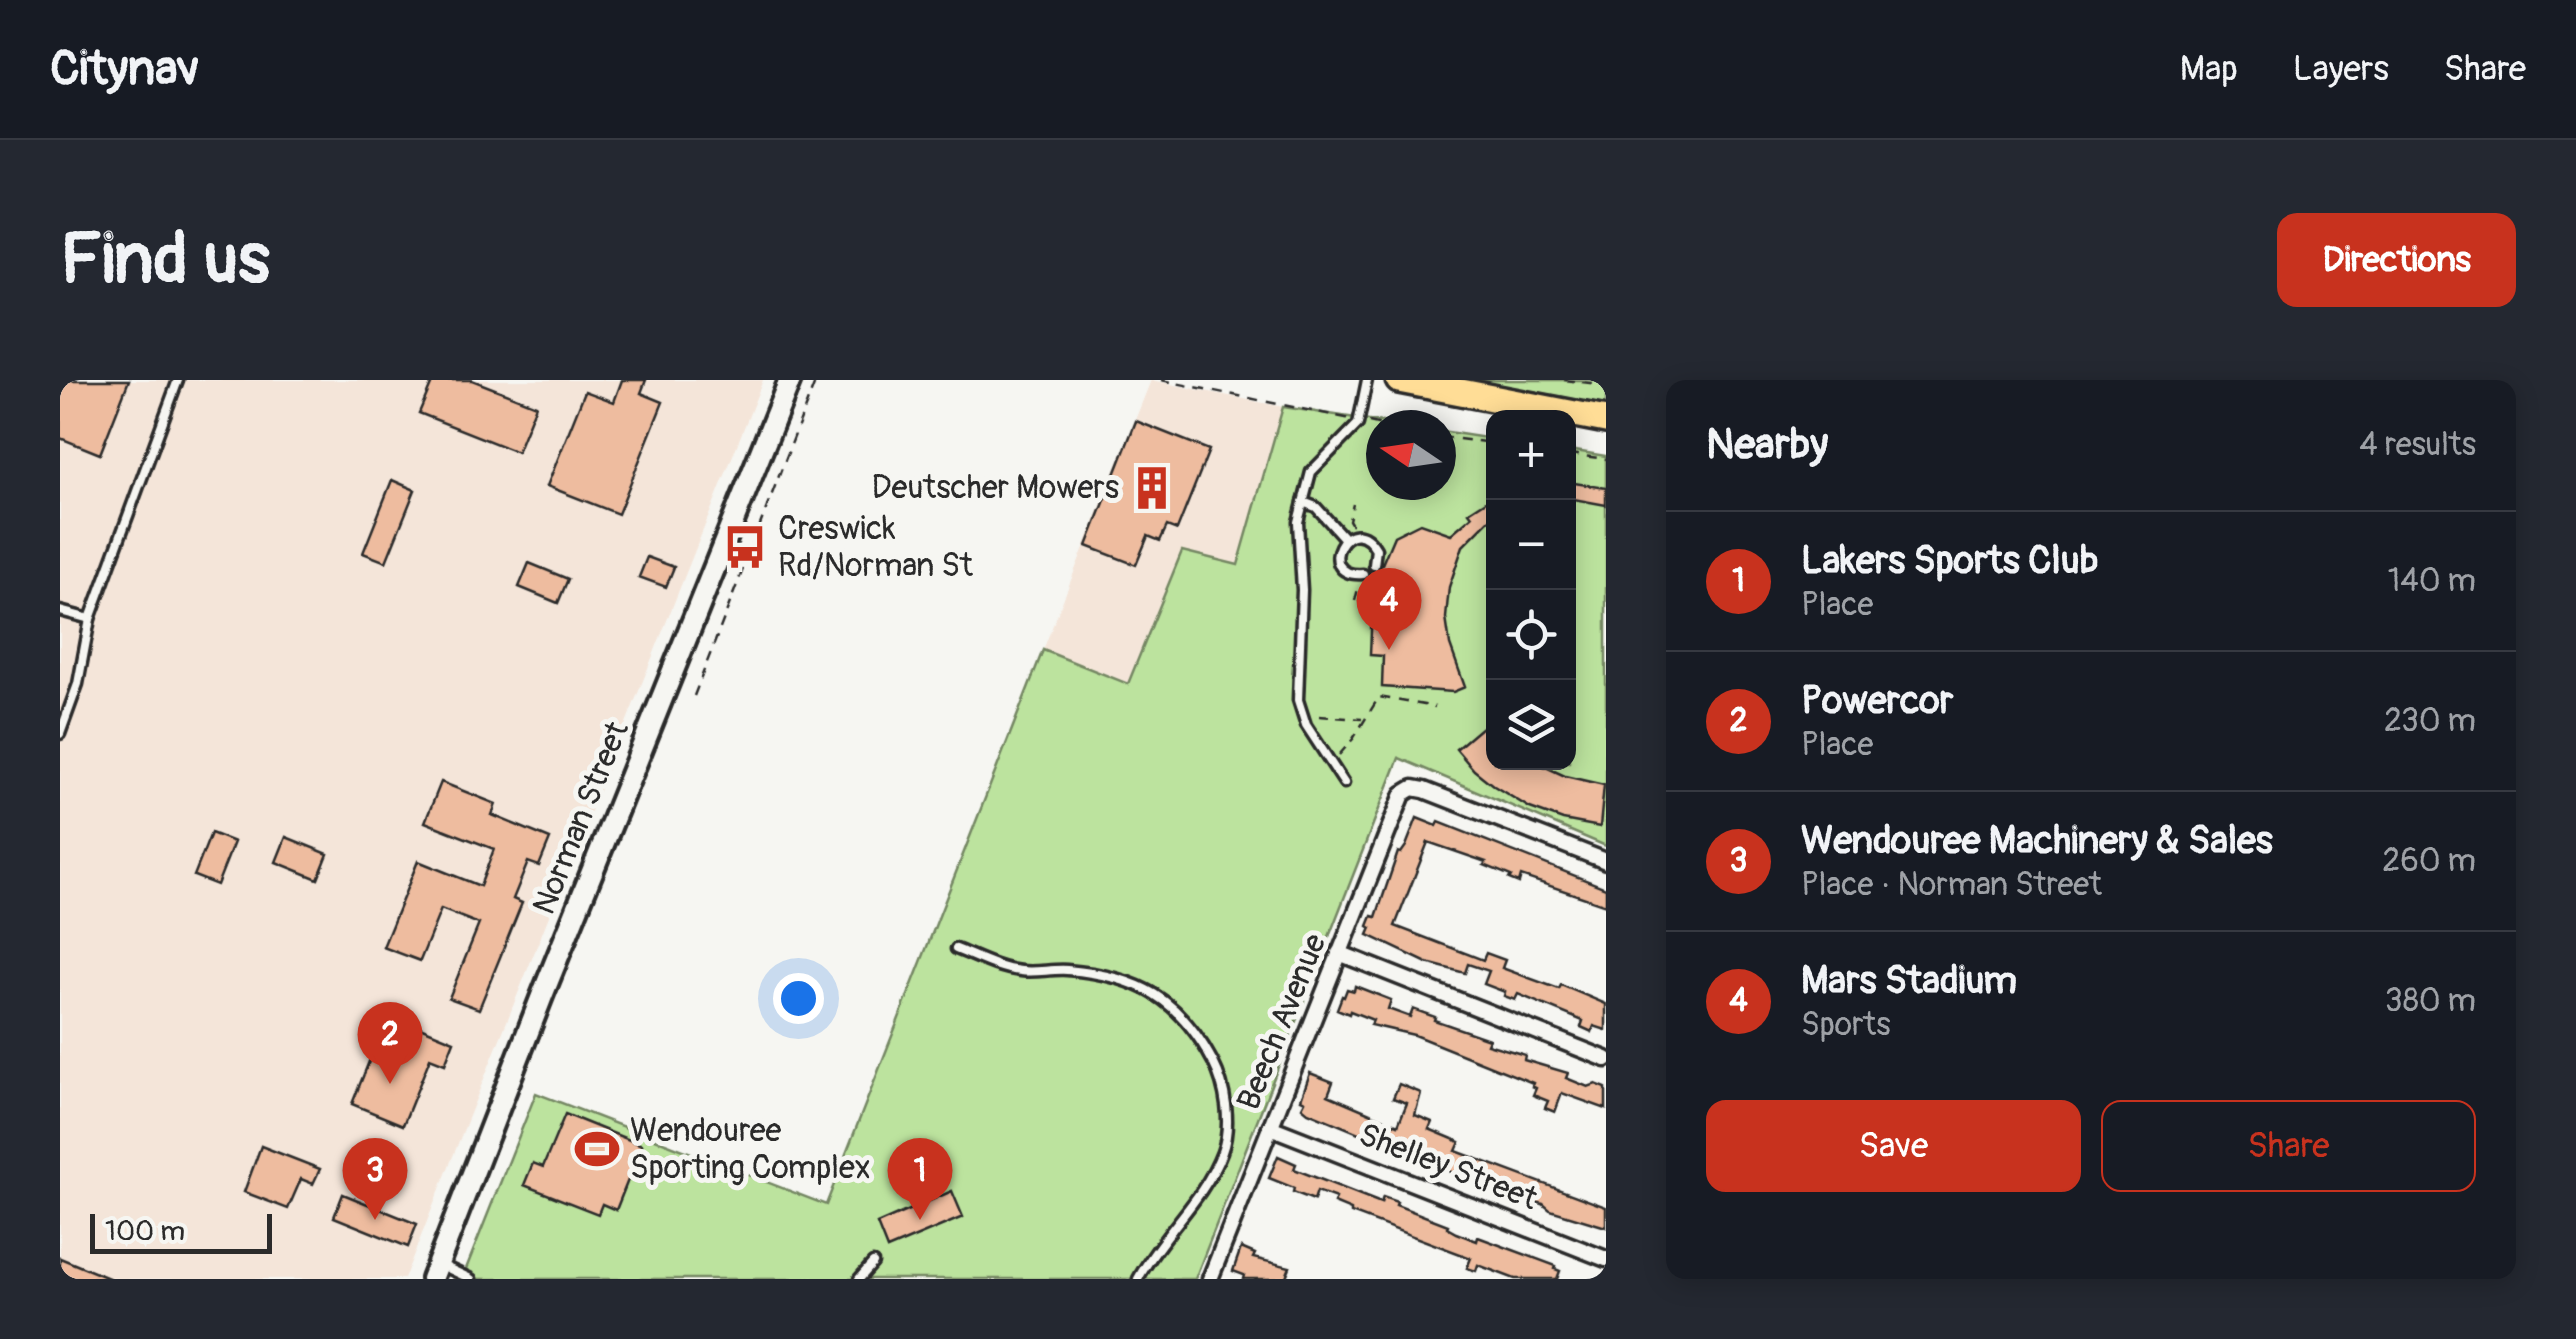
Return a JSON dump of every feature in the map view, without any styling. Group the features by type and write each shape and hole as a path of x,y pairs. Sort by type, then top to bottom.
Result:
{"highway":[{"path":"1398,380 1606,420"}],"main road":[{"name":"Norman Street","path":"435,1272 790,380"}],"street":[{"name":"Beech Avenue","path":"1210,1279 1400,799 1410,789 1424,790 1606,862"},
{"path":"1338,954 1606,1059"},
{"name":"Shelley Street","path":"1270,1127 1606,1259"}],"lane":[{"path":"60,734 78,684 90,619 178,380"},
{"path":"1344,784 1306,725 1298,700 1302,590 1298,522 1314,466 1359,421 1368,380"},
{"path":"1303,502 1316,506 1345,539"},
{"path":"1363,574 1352,574 1339,564 1337,551 1345,539 1358,535 1368,538 1374,546 1374,564"},
{"path":"60,611 90,619"},
{"path":"956,949 1020,972 1063,970 1136,985 1184,1015 1201,1040 1218,1071 1226,1113 1228,1124 1222,1151 1200,1192 1138,1279"},
{"path":"858,1279 872,1263"},
{"path":"435,1272 471,1279"}],"path":[{"path":"694,696 816,380"},
{"path":"1161,380 1366,422"},
{"path":"1564,380 1606,385"},
{"path":"1456,439 1486,442"},
{"path":"1576,455 1606,459"},
{"path":"1353,504 1350,520 1358,535"},
{"path":"1355,601 1358,585"},
{"path":"1339,754 1381,696 1435,706"},
{"path":"1319,716 1363,719"}],"shaded area":[{"path":"60,380 763,380 404,1279 60,1279"},
{"path":"1151,380 1283,407 1238,565 1182,551 1128,684 1043,650"}],"green space":[{"path":"1473,380 1606,380 1606,405 1604,405"},
{"path":"1283,407 1366,420 1366,500 1456,500 1456,433 1486,438 1486,770 1576,770 1576,451 1606,456 1606,846 1399,758 1195,1279 462,1279 536,1093 826,1205 1043,650 1128,684 1182,551 1238,565"}],"building":[{"path":"60,380 129,380 100,454 60,438"},
{"path":"433,380 472,380 536,405 517,452 419,413"},
{"path":"622,380 646,380 641,393 663,402 618,514 547,486 585,391 614,402"},
{"name":"Deutscher Mowers","path":"1136,421 1209,450 1177,530 1167,526 1160,541 1148,536 1136,565 1087,546"},
{"path":"392,480 415,490 386,562 363,553"},
{"path":"1576,483 1606,488 1606,505 1576,499"},
{"path":"1486,501 1486,523 1463,546 1449,587 1446,618 1450,645 1465,687 1453,692 1382,687 1383,656 1370,655 1370,571 1380,569 1394,536 1420,523 1451,534 1472,516 1469,512"},
{"path":"647,557 674,567 666,587 639,577"},
{"path":"529,563 568,579 558,603 519,587"},
{"path":"1486,724 1486,770 1552,770 1604,785 1600,827 1530,808 1494,786 1456,749"},
{"path":"441,782 496,804 492,815 550,839 539,866 528,862 513,899 522,903 479,1009 449,998 479,924 441,909 420,961 383,947 418,861 480,886 494,849 425,822"},
{"path":"1417,818 1437,826 1439,822 1606,888 1606,905 1521,876 1519,883 1484,865 1486,862 1428,842 1395,926 1483,960 1486,953 1505,960 1502,968 1559,989 1561,985 1606,1004 1606,1030 1594,1026 1592,1032 1581,1027 1583,1021 1518,994 1515,1000 1504,996 1505,992 1484,984 1489,971 1468,964 1465,973 1427,963 1368,935 1368,926 1372,916 1376,917 1398,852 1406,846"},
{"path":"211,833 234,842 217,885 194,876"},
{"path":"286,837 328,854 318,879 276,862"},
{"path":"1355,986 1391,1000 1388,1009 1410,1017 1413,1009 1489,1039 1487,1044 1525,1055 1524,1060 1568,1073 1566,1078 1588,1087 1596,1084 1606,1088 1606,1109 1562,1093 1555,1112 1545,1108 1548,1101 1533,1095 1533,1083 1337,1009 1347,989 1354,991"},
{"path":"388,1014 454,1041 445,1064 430,1058 403,1125 352,1104"},
{"path":"1310,1073 1333,1082 1328,1095 1398,1125 1407,1103 1393,1098 1399,1084 1421,1093 1415,1115 1432,1122 1429,1129 1460,1142 1456,1151 1606,1207 1606,1227 1550,1210 1468,1174 1466,1179 1432,1164 1434,1158 1413,1149 1412,1152 1374,1136 1373,1139 1308,1112 1301,1099"},
{"path":"565,1114 642,1145 616,1210 602,1204 598,1214 524,1185 533,1163 543,1167"},
{"path":"261,1146 320,1169 313,1184 301,1179 288,1209 244,1192"},
{"path":"1278,1156 1296,1164 1294,1169 1381,1203 1383,1197 1397,1202 1396,1205 1448,1225 1456,1233 1477,1241 1478,1237 1556,1266 1560,1271 1557,1279 1515,1279 1478,1265 1476,1271 1467,1268 1471,1258 1351,1213 1334,1203 1336,1198 1317,1191 1314,1200 1293,1192 1294,1188 1269,1178"},
{"path":"952,1191 963,1217 887,1249 877,1224"},
{"path":"343,1194 417,1224 408,1247 334,1217"},
{"path":"1241,1248 1255,1254 1253,1258 1290,1267 1285,1279 1243,1279 1244,1275 1233,1271"},
{"path":"60,1258 111,1279 60,1279"}],"place":[{"name":"Deutscher Mowers","path":"1152,488"},
{"name":"Creswick Rd/Norman St","path":"745,547"},
{"name":"Mars Stadium","path":"1389,650"},
{"name":"Powercor","path":"390,1084"},
{"name":"Wendouree Sporting Complex","path":"597,1149"},
{"name":"Wendouree Machinery & Sales","path":"375,1220"},
{"name":"Lakers Sports Club","path":"920,1220"}]}
